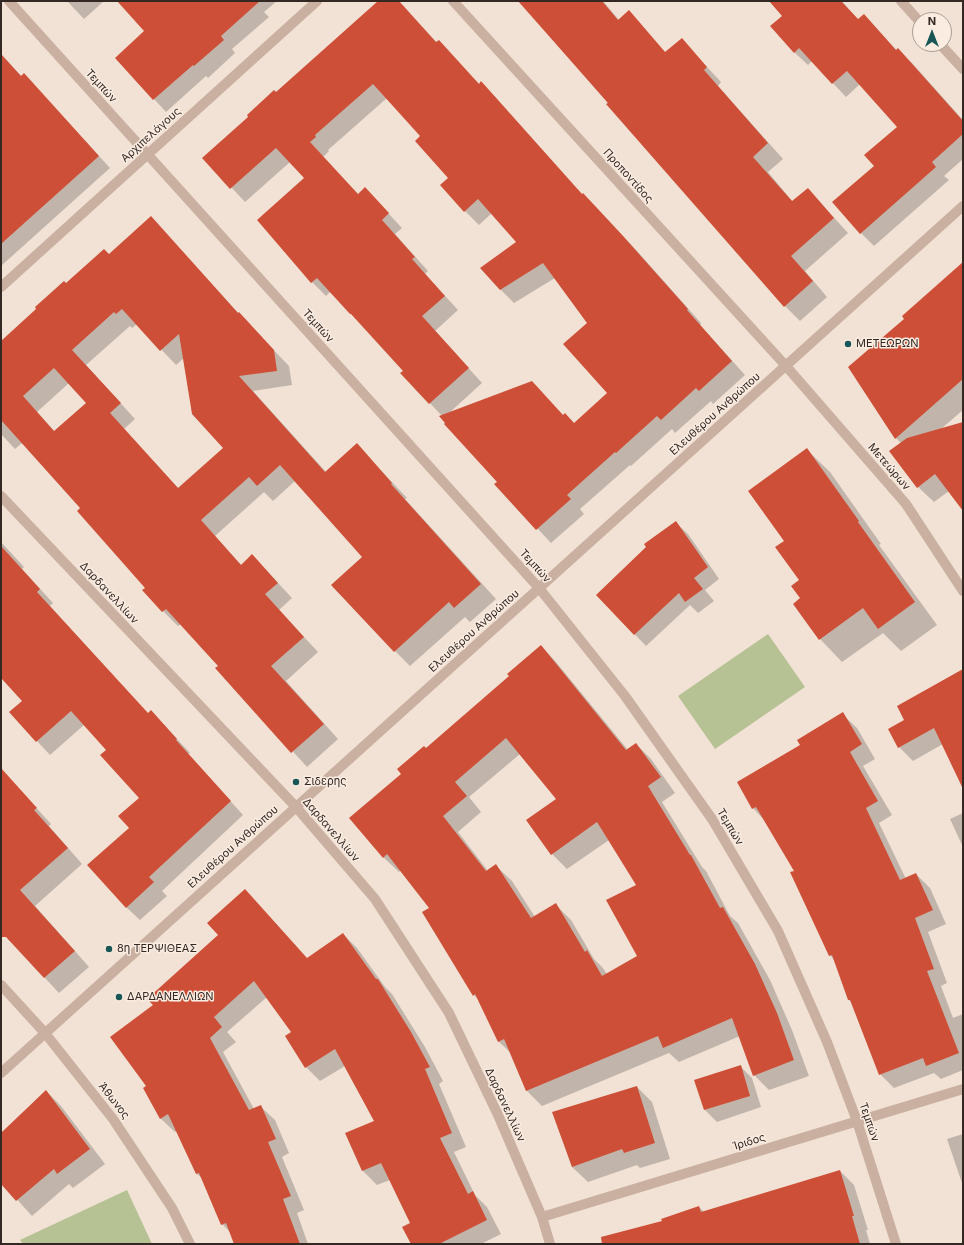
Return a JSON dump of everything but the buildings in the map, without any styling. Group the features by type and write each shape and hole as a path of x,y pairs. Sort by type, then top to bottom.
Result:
{"street":[{"name":"Τεμπών","path":"9,1 539,588 625,696 712,819 778,931 827,1042 857,1121 896,1244"},
{"name":"Αρχιπελάγους","path":"1,286 317,1"},
{"name":"Προποντίδος","path":"453,1 786,366"},
{"path":"901,1 912,13"},
{"path":"947,52 963,69"},
{"name":"Ελευθέρου Ανθρώπου","path":"1,1073 963,206"},
{"name":"Μετεώρων","path":"786,366 906,504 963,591"},
{"name":"Δαρδανελλίων","path":"1,496 296,807 375,899 449,1013 498,1115 542,1217 550,1244"},
{"name":"Άθωνος","path":"1,986 45,1033 113,1119 172,1208 190,1244"},
{"name":"Ίριδος","path":"542,1217 963,1089"}],"green space":[{"path":"768,634 805,687 715,749 678,696"},
{"path":"127,1190 152,1244 23,1244 20,1240"}],"place":[{"name":"ΜΕΤΕΩΡΩΝ","path":"848,344"},
{"name":"Σιδερης","path":"296,782"},
{"name":"8η ΤΕΡΨΙΘΕΑΣ","path":"109,949"},
{"name":"ΔΑΡΔΑΝΕΛΛΙΩΝ","path":"119,997"}]}
